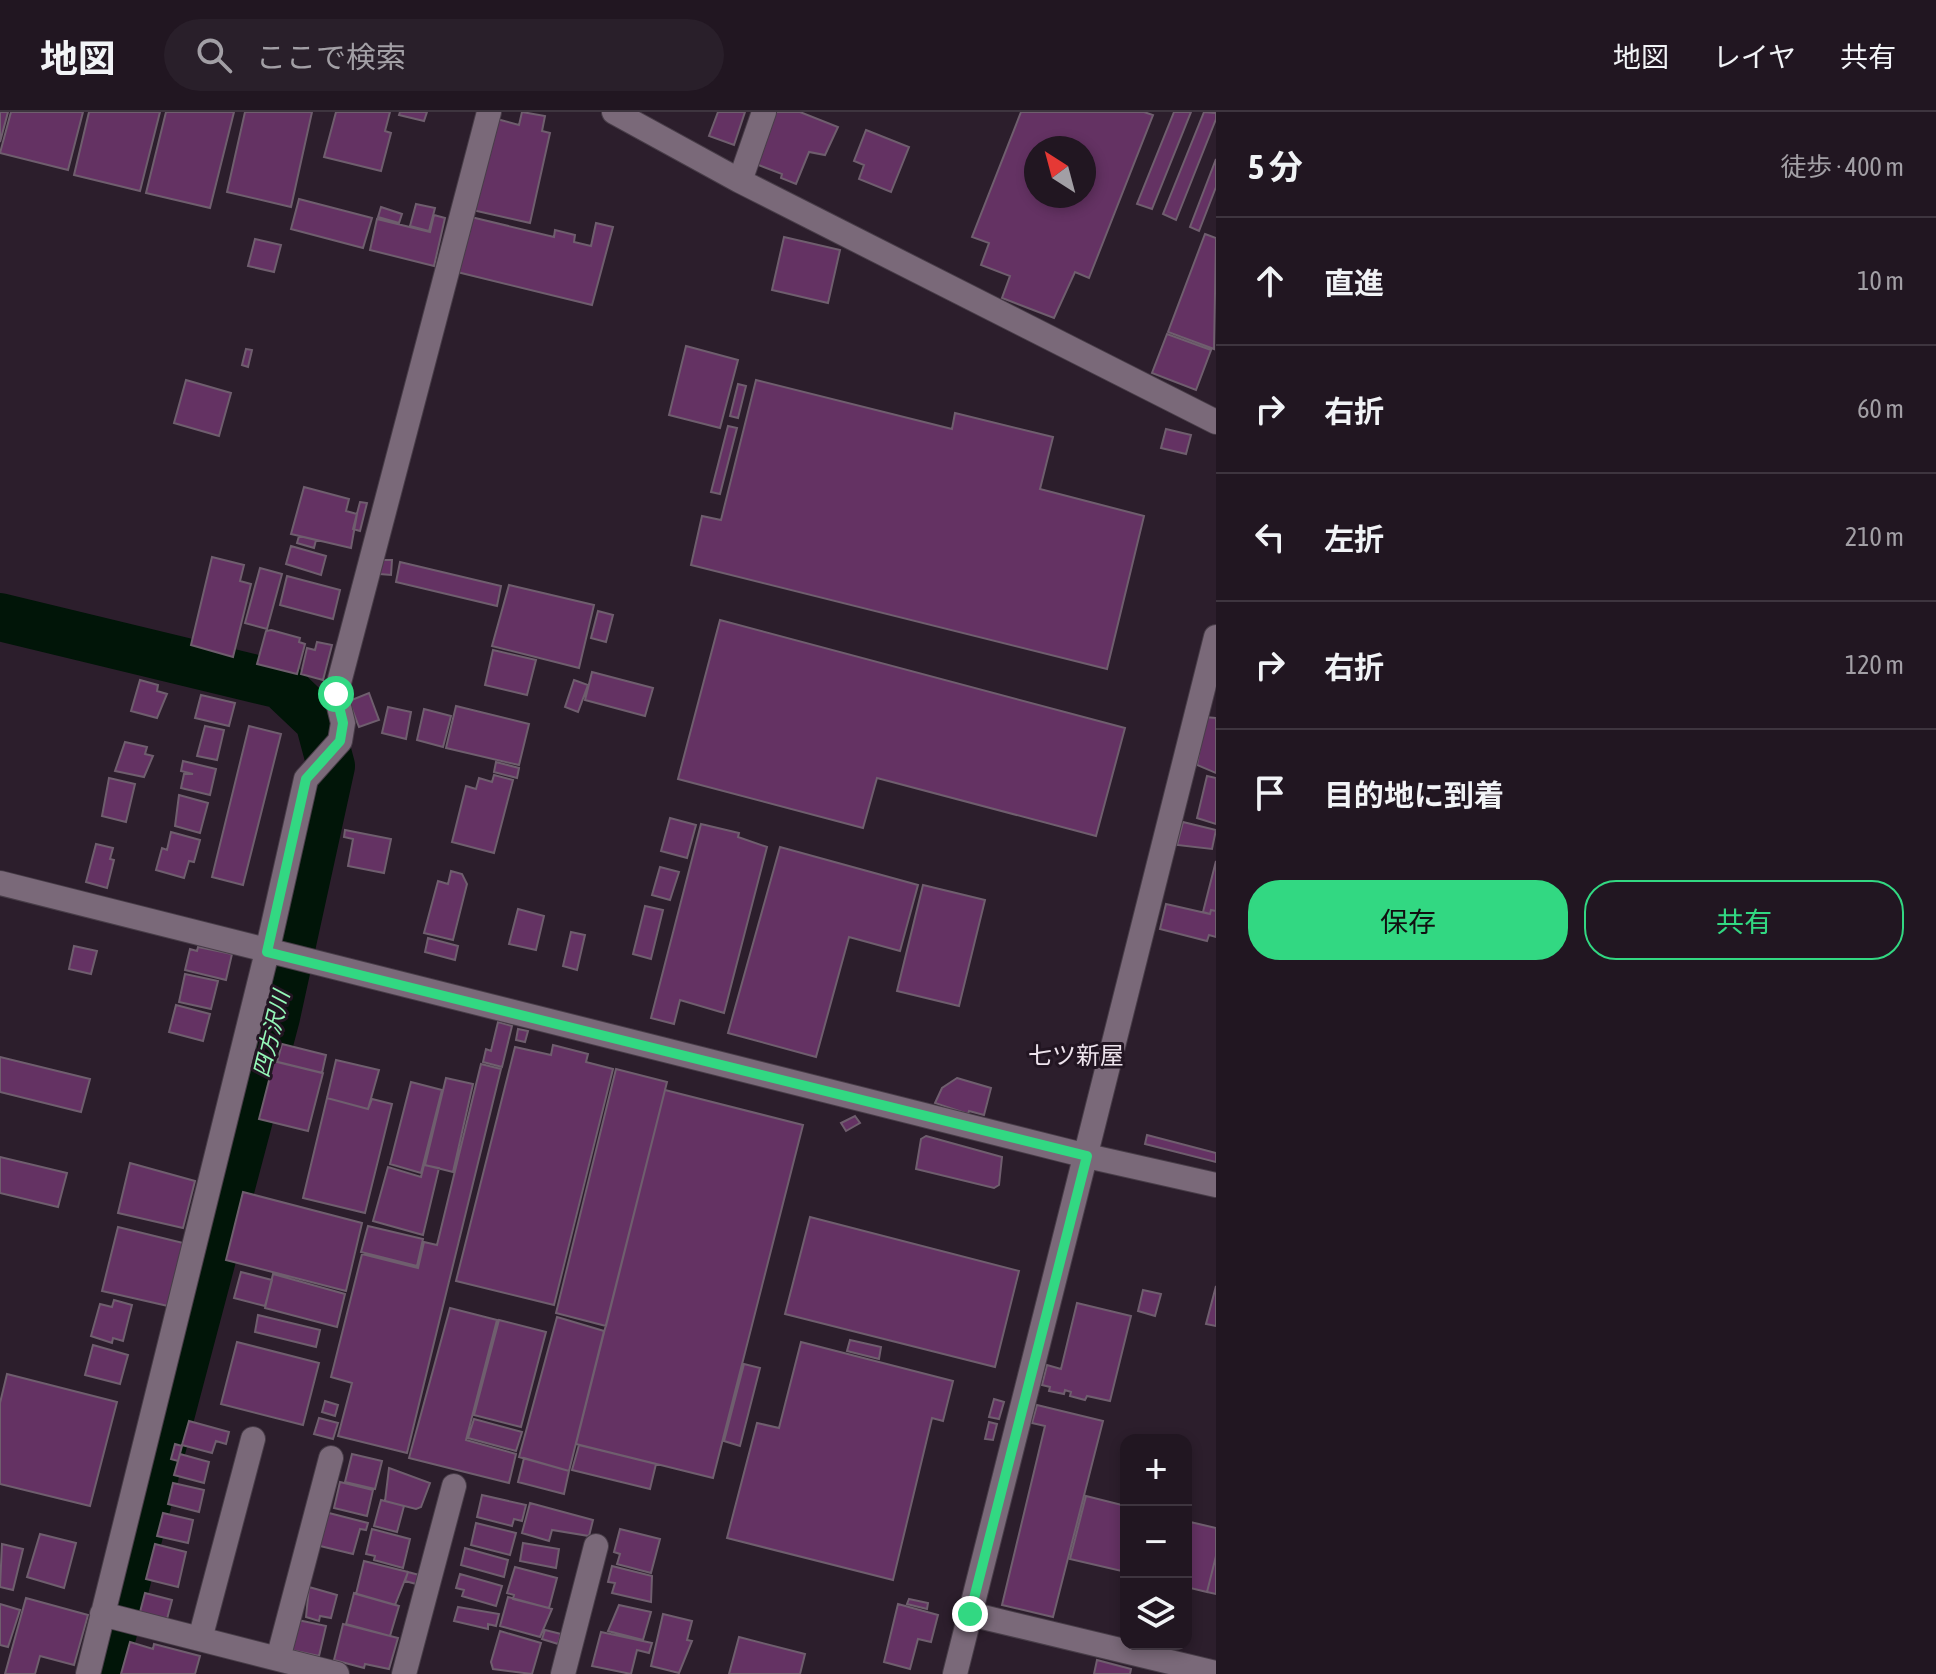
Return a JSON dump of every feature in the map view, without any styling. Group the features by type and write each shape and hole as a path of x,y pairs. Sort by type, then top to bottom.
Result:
{"street":[{"path":"88,1674 267,952 306,779 340,741 343,723 336,694 489,112"},
{"path":"614,112 740,181 1216,421"},
{"path":"740,181 764,112"},
{"path":"955,1674 1216,637"},
{"path":"0,883 1087,1156 1216,1185"},
{"path":"200,1639 253,1439"},
{"path":"278,1659 331,1458"},
{"path":"404,1674 454,1486"},
{"path":"563,1674 596,1546"},
{"path":"102,1614 337,1674"},
{"path":"970,1614 1216,1673"}],"building":[{"path":"0,112 8,112 0,142"},
{"path":"11,112 83,112 68,170 0,153"},
{"path":"89,112 160,112 140,191 74,175"},
{"path":"166,112 234,112 210,208 146,193"},
{"path":"245,112 312,112 291,207 227,192"},
{"path":"336,112 390,112 385,131 391,133 381,171 324,157"},
{"path":"400,112 427,112 424,121 399,115"},
{"path":"522,112 545,116 542,131 550,133 530,223 468,209 497,119 519,125"},
{"path":"718,112 745,112 734,145 709,136"},
{"path":"767,112 800,112 838,127 825,155 809,152 796,184 781,178 782,174 748,161"},
{"path":"1021,112 1144,112 1153,115 1089,278 1075,272 1054,318 1002,298 1010,276 981,265 989,243 972,237"},
{"path":"1174,112 1191,112 1152,209 1137,204"},
{"path":"1204,112 1216,113 1216,119 1176,220 1163,214"},
{"path":"866,130 909,147 891,192 859,179 864,165 854,161"},
{"path":"1216,159 1216,187 1199,231 1190,227"},
{"path":"299,199 372,218 363,248 291,229"},
{"path":"416,204 435,208 429,231 410,226"},
{"path":"381,207 402,214 399,223 378,217"},
{"path":"434,215 445,218 434,266 370,250 377,219 430,232"},
{"path":"471,217 554,237 555,230 575,235 574,242 591,246 596,223 613,227 592,305 453,271"},
{"path":"1205,234 1216,238 1214,349 1168,332"},
{"path":"784,237 840,250 828,303 772,290"},
{"path":"255,239 281,245 274,272 248,266"},
{"path":"1167,334 1211,350 1196,390 1152,373"},
{"path":"686,346 738,360 720,428 669,415"},
{"path":"246,349 252,350 248,367 242,365"},
{"path":"186,380 231,393 219,436 174,423"},
{"path":"756,380 952,429 955,413 1053,437 1040,489 1144,516 1107,669 691,565 702,516 721,520"},
{"path":"738,384 746,386 738,418 730,416"},
{"path":"728,426 737,428 720,494 711,492"},
{"path":"1166,429 1191,435 1186,454 1161,448"},
{"path":"304,487 349,499 346,511 357,514 351,548 291,534"},
{"path":"360,502 367,503 360,531 353,529"},
{"path":"299,536 316,540 314,548 297,543"},
{"path":"291,546 326,556 321,575 286,564"},
{"path":"212,557 244,565 240,581 251,584 233,657 191,645"},
{"path":"380,560 392,560 391,575 380,574"},
{"path":"400,562 501,586 497,606 396,582"},
{"path":"260,568 282,574 267,629 245,623"},
{"path":"287,576 340,590 333,619 280,605"},
{"path":"509,585 594,605 579,668 492,646"},
{"path":"598,611 613,615 606,642 591,638"},
{"path":"720,620 1125,728 1096,836 877,778 863,828 678,779"},
{"path":"266,631 300,638 299,642 305,644 297,674 257,664"},
{"path":"317,642 332,645 323,680 301,674 307,648 315,650"},
{"path":"493,650 536,660 527,695 485,685"},
{"path":"592,672 653,688 645,716 585,700"},
{"path":"140,680 158,685 157,691 167,694 157,718 131,711"},
{"path":"574,680 588,685 578,712 565,707"},
{"path":"369,693 379,720 359,727 349,701"},
{"path":"201,695 235,703 229,726 195,718"},
{"path":"456,706 529,724 519,765 446,748"},
{"path":"388,707 411,712 406,739 382,733"},
{"path":"424,709 451,716 443,747 417,740"},
{"path":"1205,717 1216,718 1216,773 1197,765"},
{"path":"205,726 224,730 217,760 197,756"},
{"path":"249,726 281,734 243,885 212,877"},
{"path":"125,742 147,747 145,754 153,756 144,777 115,771"},
{"path":"183,761 216,769 210,795 181,788 184,774 193,774 181,771"},
{"path":"496,762 519,768 517,778 494,772"},
{"path":"494,775 513,780 494,853 452,842 466,786 476,789 479,778 492,782"},
{"path":"1207,776 1216,778 1216,824 1197,818"},
{"path":"109,778 135,784 126,822 102,816"},
{"path":"179,795 208,803 200,833 175,826"},
{"path":"670,818 696,825 687,858 661,851"},
{"path":"1183,822 1216,830 1212,849 1177,845"},
{"path":"701,824 739,833 738,837 767,847 724,1013 680,1000 674,1024 651,1018"},
{"path":"345,830 391,839 384,873 348,866 353,839 344,837"},
{"path":"171,832 200,840 194,862 189,861 184,878 156,870 162,848 167,850"},
{"path":"96,844 113,848 110,859 114,860 107,888 86,882"},
{"path":"780,847 918,885 900,951 849,937 816,1057 728,1033"},
{"path":"1216,861 1216,911 1211,910 1210,914 1203,912"},
{"path":"660,867 679,872 670,900 652,895"},
{"path":"451,871 462,874 467,884 453,940 424,933 438,881 448,884"},
{"path":"923,885 985,900 959,1006 897,991"},
{"path":"1166,904 1210,914 1211,910 1216,911 1216,937 1209,935 1207,941 1160,929"},
{"path":"645,906 663,910 651,959 633,954"},
{"path":"518,909 544,916 536,950 509,944"},
{"path":"571,932 585,935 577,970 563,966"},
{"path":"428,938 458,946 455,960 425,952"},
{"path":"74,946 97,951 91,974 69,969"},
{"path":"198,947 232,954 226,980 185,970 190,949 197,951"},
{"path":"185,974 218,981 211,1009 179,1002"},
{"path":"176,1005 210,1014 203,1041 169,1032"},
{"path":"498,1022 512,1026 502,1067 483,1062 486,1049 491,1051"},
{"path":"518,1029 528,1031 525,1042 516,1040"},
{"path":"282,1044 326,1055 322,1073 277,1062"},
{"path":"553,1045 588,1054 586,1062 613,1069 554,1305 456,1281 515,1047 551,1055"},
{"path":"0,1057 90,1079 81,1112 0,1092"},
{"path":"336,1060 379,1070 368,1109 327,1098"},
{"path":"274,1061 323,1073 308,1131 259,1119"},
{"path":"481,1064 501,1069 407,1453 338,1436 352,1383 331,1377 362,1254 418,1268 424,1242 437,1245"},
{"path":"616,1069 667,1082 606,1326 556,1313"},
{"path":"446,1078 473,1084 453,1172 425,1165"},
{"path":"957,1078 991,1088 984,1115 969,1111 968,1114 935,1103 942,1088"},
{"path":"411,1082 442,1090 421,1173 390,1164"},
{"path":"665,1090 803,1125 713,1478 576,1444"},
{"path":"327,1098 368,1109 372,1099 392,1104 365,1213 303,1198"},
{"path":"855,1116 860,1123 846,1131 841,1123"},
{"path":"1147,1135 1216,1153 1216,1162 1145,1144"},
{"path":"926,1136 1002,1157 999,1185 994,1188 916,1169 921,1139"},
{"path":"0,1157 67,1173 58,1207 0,1193"},
{"path":"130,1163 195,1181 183,1228 118,1213"},
{"path":"424,1165 439,1168 423,1235 373,1221 388,1167 421,1177"},
{"path":"243,1192 362,1223 346,1291 226,1260"},
{"path":"810,1217 1019,1271 995,1367 785,1314"},
{"path":"368,1226 423,1239 417,1266 361,1252"},
{"path":"118,1227 183,1243 168,1306 102,1291"},
{"path":"241,1272 272,1280 265,1306 234,1298"},
{"path":"273,1274 345,1294 337,1327 265,1308"},
{"path":"1216,1286 1216,1326 1206,1324"},
{"path":"1143,1290 1161,1294 1155,1316 1138,1311"},
{"path":"114,1300 132,1305 123,1341 113,1338 112,1343 91,1336 100,1304 112,1307"},
{"path":"1077,1303 1131,1316 1110,1401 1087,1396 1085,1400 1070,1396 1071,1392 1065,1390 1064,1394 1049,1391 1050,1387 1042,1385 1047,1365 1061,1369"},
{"path":"450,1308 497,1320 466,1440 516,1454 509,1483 409,1458"},
{"path":"258,1315 320,1330 316,1347 255,1332"},
{"path":"557,1317 604,1331 569,1471 519,1457"},
{"path":"499,1320 546,1332 521,1427 474,1415"},
{"path":"850,1340 881,1347 879,1359 847,1351"},
{"path":"237,1342 319,1363 303,1425 221,1404"},
{"path":"801,1342 953,1381 943,1421 932,1418 893,1580 727,1538 757,1423 779,1428"},
{"path":"93,1345 128,1355 120,1384 85,1375"},
{"path":"744,1364 760,1368 740,1446 724,1441"},
{"path":"7,1374 117,1402 90,1506 0,1484 0,1403"},
{"path":"994,1399 1004,1402 999,1419 989,1417"},
{"path":"325,1401 338,1405 335,1416 322,1412"},
{"path":"1037,1405 1103,1421 1053,1617 1002,1605 1045,1426 1032,1423"},
{"path":"319,1418 338,1423 333,1439 314,1434"},
{"path":"474,1419 522,1432 516,1451 468,1438"},
{"path":"189,1421 229,1432 226,1444 216,1441 212,1453 182,1445"},
{"path":"989,1422 997,1424 993,1440 985,1439"},
{"path":"175,1444 182,1446 178,1461 171,1459"},
{"path":"579,1445 656,1464 650,1489 572,1470"},
{"path":"180,1454 209,1462 204,1483 174,1475"},
{"path":"352,1454 382,1461 375,1489 345,1482"},
{"path":"524,1458 569,1471 564,1494 518,1482"},
{"path":"389,1468 430,1483 421,1507 416,1509 385,1501"},
{"path":"340,1482 373,1490 367,1516 334,1508"},
{"path":"173,1483 204,1490 199,1512 168,1504"},
{"path":"482,1495 526,1505 522,1521 514,1519 512,1526 477,1517"},
{"path":"1086,1496 1120,1504 1120,1571 1070,1559"},
{"path":"381,1500 404,1506 397,1532 374,1526"},
{"path":"530,1503 593,1520 589,1536 552,1530 549,1541 522,1533"},
{"path":"325,1512 368,1523 366,1530 360,1529 353,1554 316,1545"},
{"path":"163,1513 193,1520 188,1543 157,1536"},
{"path":"1192,1522 1216,1528 1216,1556 1207,1592 1192,1588"},
{"path":"476,1523 516,1533 510,1555 471,1545"},
{"path":"372,1529 410,1539 403,1568 374,1560 375,1556 366,1554"},
{"path":"620,1529 660,1539 651,1573 617,1564 620,1554 614,1552"},
{"path":"40,1534 76,1543 64,1588 27,1577"},
{"path":"523,1543 559,1549 556,1568 520,1561"},
{"path":"2,1544 23,1549 13,1590 0,1587"},
{"path":"155,1544 186,1552 178,1587 146,1579"},
{"path":"465,1548 508,1560 504,1577 461,1565"},
{"path":"1216,1556 1216,1594 1207,1592"},
{"path":"364,1561 408,1572 395,1605 356,1594"},
{"path":"612,1566 652,1576 651,1602 612,1593 615,1583 608,1582"},
{"path":"515,1567 557,1578 549,1608 513,1599 514,1595 507,1593"},
{"path":"408,1572 423,1576 420,1585 405,1581"},
{"path":"460,1574 502,1586 496,1606 462,1596 464,1590 456,1588"},
{"path":"309,1587 337,1595 331,1618 320,1616 319,1621 306,1617"},
{"path":"145,1593 172,1600 167,1619 140,1612"},
{"path":"354,1593 399,1606 390,1636 346,1624"},
{"path":"508,1597 552,1609 540,1637 500,1626"},
{"path":"26,1598 88,1615 74,1665 40,1656 35,1674 5,1674"},
{"path":"909,1599 928,1603 927,1609 907,1604"},
{"path":"0,1604 20,1610 8,1647 0,1645"},
{"path":"898,1604 938,1615 931,1642 918,1639 910,1669 884,1662"},
{"path":"619,1605 651,1612 643,1640 608,1631"},
{"path":"458,1607 499,1614 496,1626 488,1624 488,1629 454,1621"},
{"path":"663,1614 692,1621 687,1640 692,1641 679,1673 651,1666"},
{"path":"298,1620 326,1626 319,1656 291,1650"},
{"path":"343,1624 398,1638 389,1669 365,1664 364,1668 334,1660"},
{"path":"545,1630 561,1634 558,1644 542,1639"},
{"path":"500,1631 541,1643 532,1674 493,1669 491,1662"},
{"path":"601,1632 652,1643 649,1653 637,1650 631,1674 592,1666"},
{"path":"739,1637 805,1654 800,1674 729,1674"},
{"path":"130,1642 153,1649 154,1644 200,1656 195,1674 121,1674"},
{"path":"1097,1660 1131,1669 1130,1674 1094,1674"}],"waterway":[{"name":"四方沢川","path":"0,617 281,685 319,721 331,766 276,1017 102,1674"}],"district":[{"name":"七ツ新屋","path":"1076,1056"}],"route":[{"path":"336,694 343,723 340,741 306,779 267,952 1087,1156 970,1614"}]}
